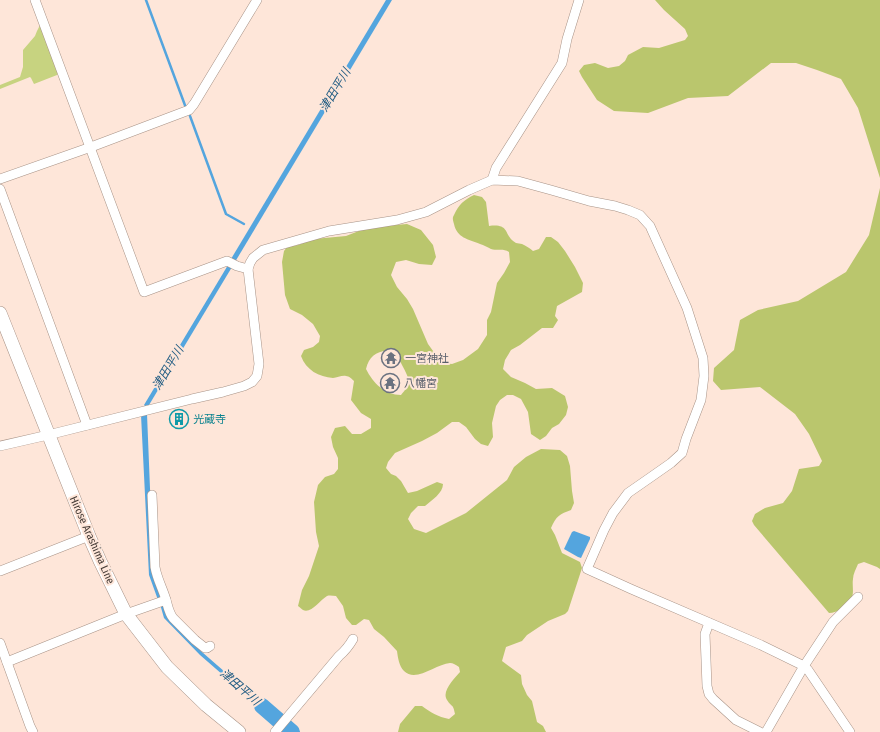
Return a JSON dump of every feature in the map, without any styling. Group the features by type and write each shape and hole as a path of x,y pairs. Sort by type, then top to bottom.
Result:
{"main road":[{"name":"Hirose Arashima Line","path":"0,313 89,536 126,614 168,667 206,705 239,732"}],"street":[{"path":"35,0 144,292 227,261 248,269"},
{"path":"0,179 91,147 188,110 194,104 257,0"},
{"path":"492,180 496,168 562,64 579,0"},
{"path":"0,446 248,385 255,379 258,373 259,364 248,269 253,258 263,250 329,231 397,220 426,212 492,180 518,181 589,202 615,206 628,210 640,215 650,226 668,268 688,308 703,358 704,376 702,400 686,439 682,453 671,463 628,493 604,530 587,569 761,645 804,666 850,732"},
{"path":"0,189 87,425"},
{"path":"152,494 155,567 163,601 173,618 195,640 207,648 210,646"},
{"path":"0,571 89,536"},
{"path":"766,732 804,666 833,622 858,597"},
{"path":"7,662 126,614 163,601"},
{"path":"708,623 705,634 709,694 736,720 760,732"},
{"path":"280,726 339,656 349,647 353,639"},
{"path":"0,643 29,730"}],"green space":[{"path":"655,0 880,0 880,178 858,108 841,79 796,63 771,63 728,96 688,98 648,113 614,111 597,100 579,71 584,65 595,63 608,68 619,66 625,61 628,55 643,47 659,48 685,40 688,36 685,29"},
{"path":"40,25 59,72 57,75 34,84 30,77 0,89 0,85 20,77 23,67 23,50 35,36"},
{"path":"880,188 880,569 864,562 858,564 854,575 852,598 848,604 836,612 829,613 752,521 755,514 765,508 783,503 792,491 799,469 819,466 822,461 809,434 795,414 760,387 721,390 713,381 714,368 734,350 740,320 758,310 798,301 846,272 869,235"},
{"path":"474,195 482,197 486,202 489,226 501,226 504,228 509,237 516,243 522,244 533,251 539,249 546,237 551,237 558,242 575,267 583,283 582,292 557,306 555,316 558,320 553,328 542,328 511,350 505,360 503,369 511,377 536,389 552,388 565,396 568,407 566,415 559,424 552,428 546,436 540,440 531,434 528,412 521,399 513,395 507,395 500,400 496,406 492,423 493,437 488,446 481,444 466,427 459,422 452,422 437,433 395,453 388,462 386,468 391,474 396,476 401,481 408,493 417,491 437,482 443,484 443,487 437,496 425,506 418,506 411,513 408,519 414,529 426,533 466,513 507,480 514,467 526,457 541,449 560,450 567,456 570,466 574,503 571,510 561,514 551,528 562,553 580,562 582,568 568,611 565,614 548,621 527,635 522,641 506,647 502,661 521,675 522,684 527,695 532,701 537,722 543,726 546,732 398,732 400,724 415,706 422,706 434,714 449,719 455,714 453,707 447,700 446,693 449,685 460,672 459,667 450,663 420,674 409,674 401,667 397,651 374,629 369,620 364,619 356,625 352,625 346,618 343,606 336,596 327,596 306,611 298,606 302,590 309,576 319,546 316,532 314,502 318,485 325,477 334,474 338,469 338,458 333,447 331,437 335,428 345,426 352,434 361,434 371,428 371,419 361,413 351,400 354,381 348,376 333,378 323,376 310,369 303,361 301,356 304,350 313,347 319,342 320,336 313,324 302,315 290,309 285,295 282,262 284,251 287,247 298,245 314,239 346,236 364,229 407,224 421,230 433,245 436,257 432,265 419,264 406,260 396,262 391,275 397,287 413,309 428,344 441,362 452,364 463,360 478,349 487,335 487,320 491,312 497,283 510,262 509,252 505,250 491,249 467,239 460,235 455,229 453,216 460,205","holes":["388,350 396,353 408,377 407,387 401,395 390,393 380,387 372,379 366,369 369,361 376,354"]}],"water":[{"path":"386,0 392,0 235,262 231,259"},
{"path":"228,265 232,267 149,405 145,406 144,405"},
{"path":"147,414 153,563 162,596 158,600 149,575 141,415"},
{"path":"574,531 590,537 581,558 564,549 572,532"},
{"path":"160,604 163,604 169,618 202,652 279,719 277,722 200,655 164,618"}],"waterway":[{"path":"146,0 186,108"},
{"path":"190,116 226,214 244,224"},
{"name":"津田平川","path":"262,706 292,732"}],"place":[{"name":"一宮神社","path":"391,358"},
{"name":"八幡宮","path":"390,383"},
{"name":"光蔵寺","path":"179,419"}]}
